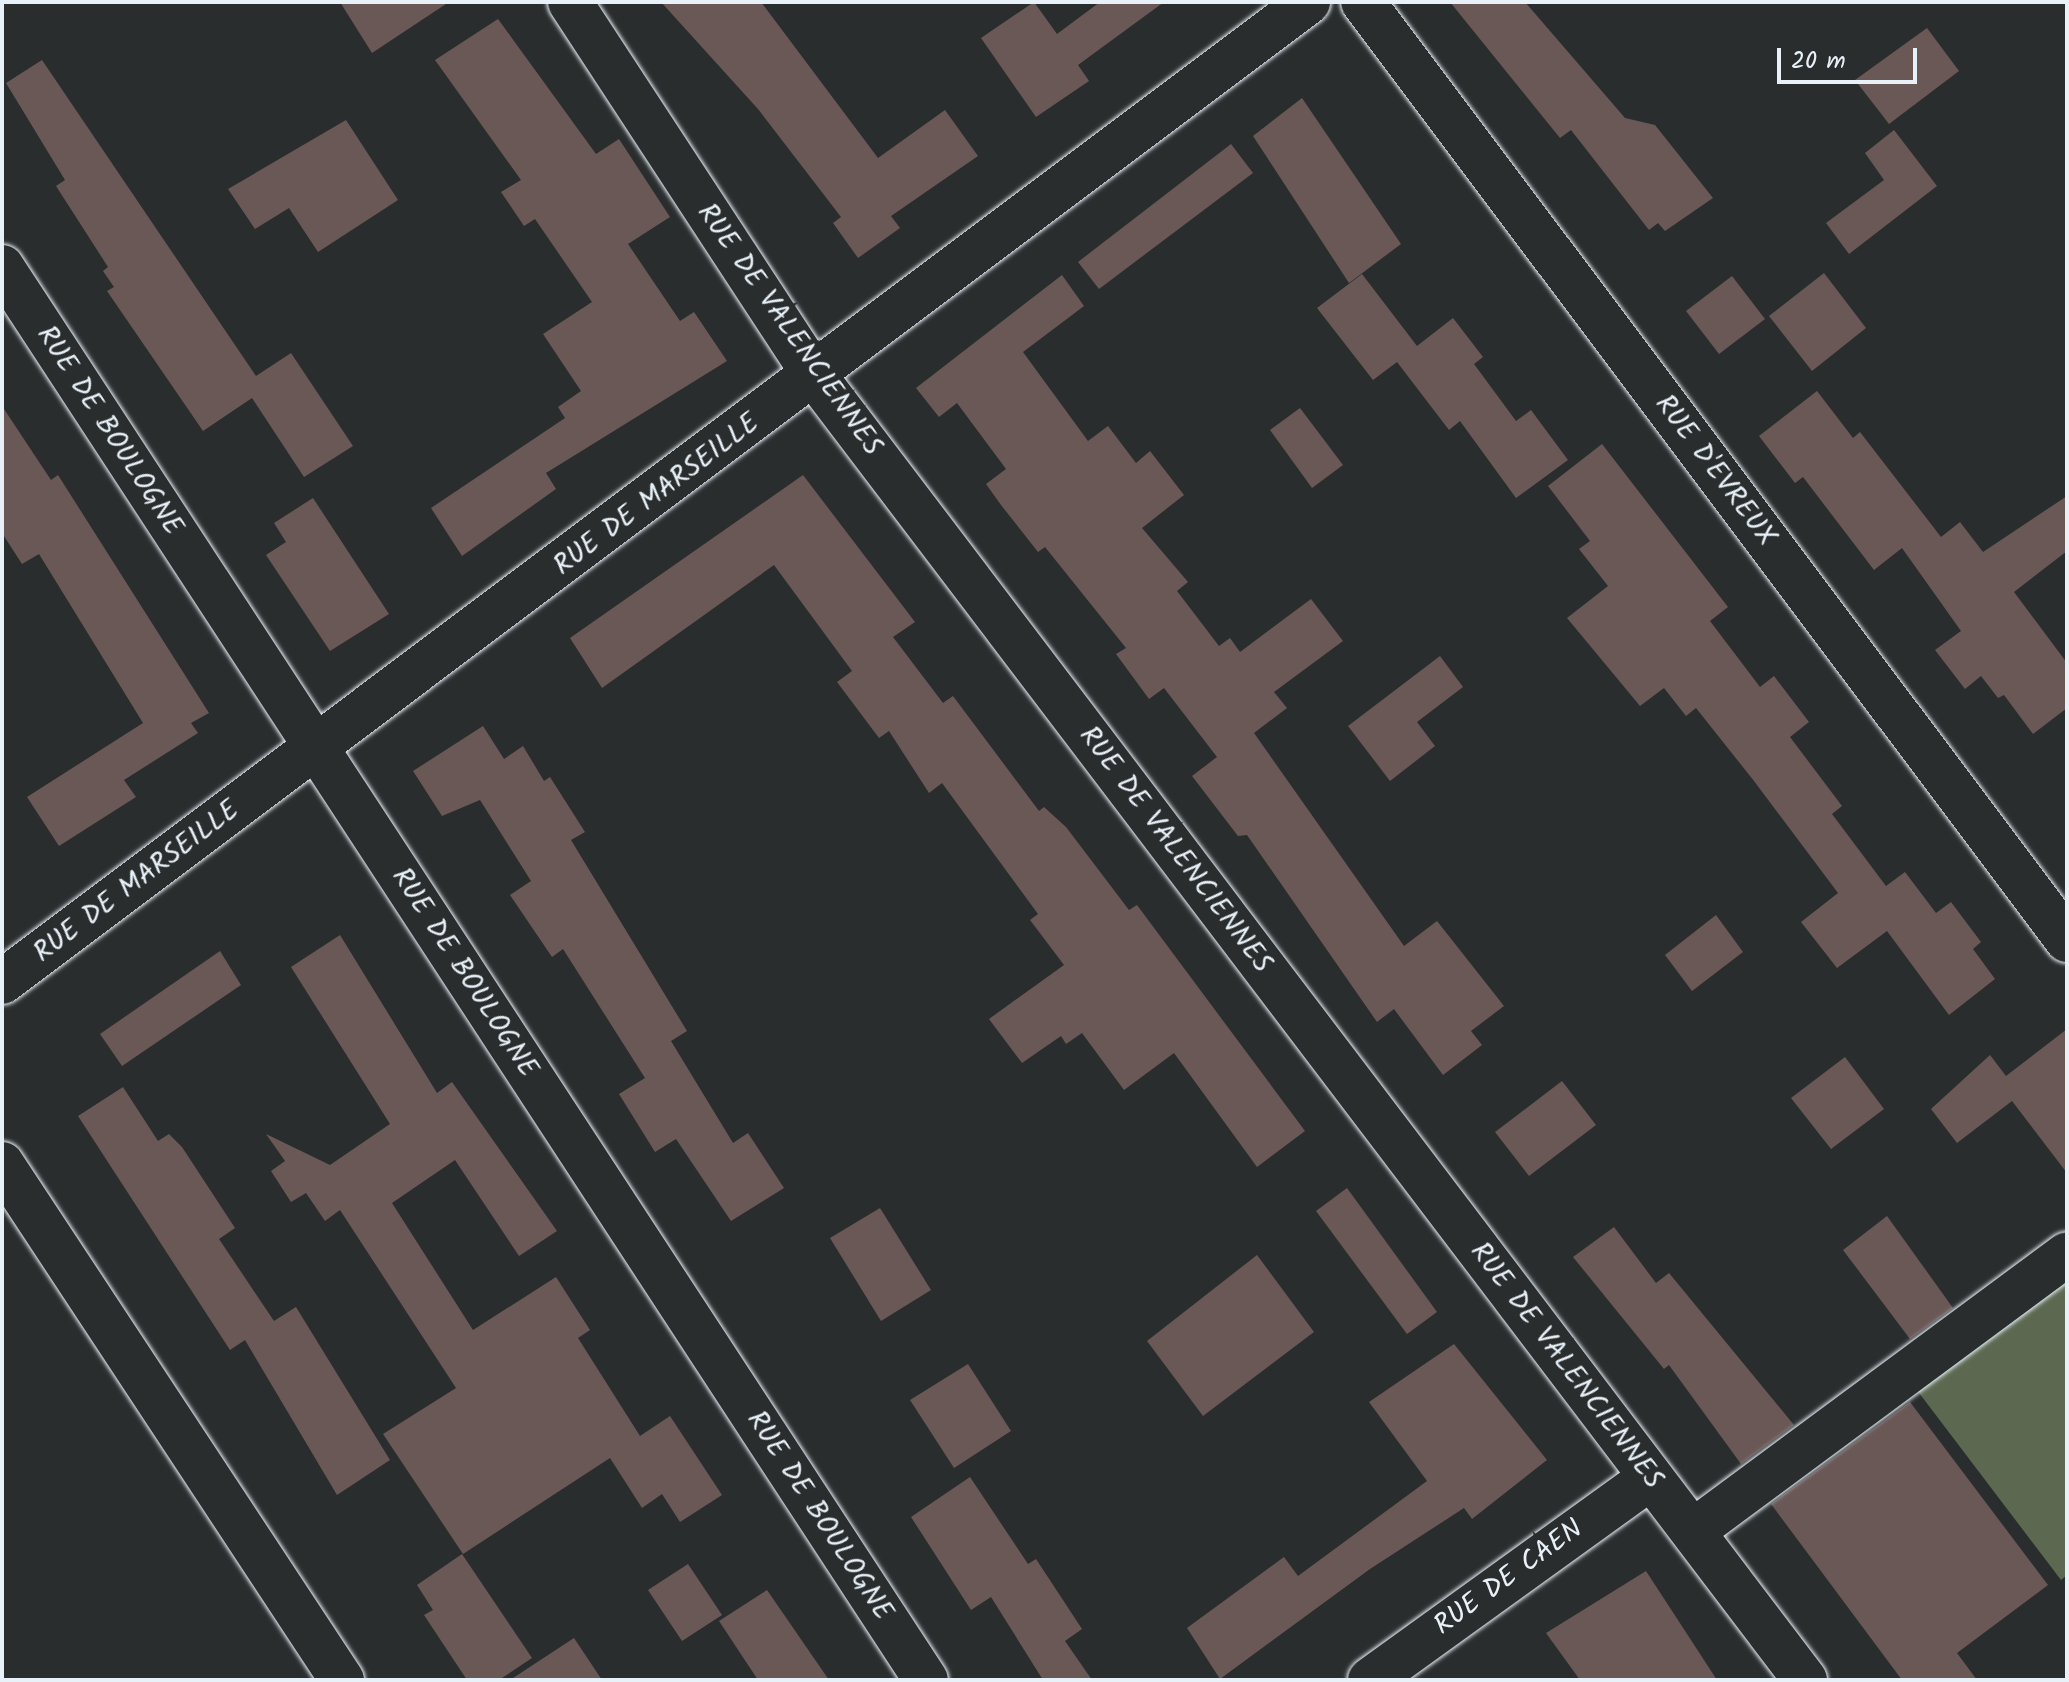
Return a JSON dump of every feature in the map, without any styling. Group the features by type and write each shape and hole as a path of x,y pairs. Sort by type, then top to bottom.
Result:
{"street":[{"name":"RUE DE VALENCIENNES","path":"570,2 815,376 1805,1680"},
{"name":"RUE DE MARSEILLE","path":"2,982 317,750 1308,2"},
{"name":"RUE D'EVREUX","path":"1363,2 2067,940"},
{"name":"RUE DE BOULOGNE","path":"2,267 926,1680"},
{"path":"2,1164 342,1680"},
{"path":"1693,1531 2067,1254"},
{"name":"RUE DE CAEN","path":"1370,1680 1650,1478"}],"green space":[{"path":"2067,1266 2067,1575 2061,1580 1910,1381"}],"building":[{"path":"340,2 449,2 372,53"},
{"path":"661,2 761,2 878,158 945,110 978,156 891,216 900,228 858,258 833,223 841,217 758,109"},
{"path":"1034,2 1057,34 1100,2 1164,2 1078,65 1089,81 1036,117 981,38"},
{"path":"1450,2 1525,2 1625,118 1655,125 1713,198 1665,231 1658,223 1649,230 1571,130 1560,138"},
{"path":"498,19 596,154 619,139 670,217 628,244 680,321 694,312 727,361 546,473 556,489 462,556 431,508 565,418 558,407 581,391 543,334 592,302 535,219 524,226 501,192 521,180 435,60"},
{"path":"1927,28 1959,71 1889,124 1855,80"},
{"path":"42,60 256,376 291,353 353,446 304,477 252,398 203,431 107,291 114,287 103,271 108,267 56,186 65,180 6,83"},
{"path":"1302,98 1401,244 1349,283 1253,136"},
{"path":"346,120 398,200 318,252 289,208 255,229 228,189"},
{"path":"1894,130 1937,186 1849,254 1826,223 1884,180 1865,153"},
{"path":"1231,144 1253,173 1099,289 1078,262"},
{"path":"1824,273 1866,328 1812,371 1769,316"},
{"path":"1362,274 1417,346 1453,318 1483,357 1474,364 1516,421 1531,410 1568,460 1516,498 1460,421 1449,430 1397,362 1373,380 1317,308"},
{"path":"1062,275 1084,306 1023,352 1088,441 1108,426 1136,463 1150,451 1184,495 1142,528 1188,582 1177,591 1219,646 1230,638 1240,652 1311,599 1343,641 1274,692 1287,708 1254,733 1404,946 1437,921 1504,1006 1471,1031 1482,1045 1443,1075 1394,1009 1377,1022 1247,835 1238,836 1192,776 1217,757 1164,688 1149,699 1116,654 1126,648 1045,547 1038,552 1001,505 986,484 1006,469 957,403 939,417 916,388"},
{"path":"1732,276 1765,319 1719,354 1686,311"},
{"path":"1817,391 1853,438 1860,432 1941,537 1960,522 1983,552 2067,496 2067,551 2014,592 2067,663 2067,708 2033,734 2004,695 1998,698 1981,676 1965,689 1935,650 1961,631 1902,548 1874,570 1803,477 1795,483 1759,436"},
{"path":"2,406 51,480 58,475 209,713 191,723 198,733 124,780 136,797 59,846 27,797 143,723 39,554 22,564 2,533"},
{"path":"1300,408 1343,465 1312,488 1270,430"},
{"path":"1602,444 1728,607 1710,621 1760,687 1774,676 1809,722 1790,737 1842,806 1832,814 1886,886 1905,872 1936,913 1951,902 1981,942 1973,949 1995,979 1949,1015 1887,931 1837,968 1801,922 1838,893 1754,781 1696,708 1686,716 1664,688 1640,706 1567,618 1608,586 1579,549 1590,541 1548,486"},
{"path":"803,475 915,622 893,637 943,703 953,696 1039,811 1044,807 1066,827 1129,910 1137,905 1305,1131 1257,1167 1174,1053 1124,1090 1082,1033 1066,1044 1061,1036 1022,1063 989,1019 1064,965 1030,920 1038,914 942,783 929,793 889,731 879,738 837,682 852,671 774,565 602,688 570,638"},
{"path":"313,498 389,614 330,651 266,555 286,542 274,523"},
{"path":"1440,656 1463,687 1417,722 1435,746 1390,781 1348,726"},
{"path":"483,726 504,759 523,746 544,781 550,777 585,832 571,840 687,1031 671,1041 733,1143 748,1133 784,1188 731,1221 676,1139 655,1152 619,1094 645,1078 563,949 552,957 510,895 531,881 480,800 442,816 413,771"},
{"path":"1716,915 1743,952 1692,991 1665,955"},
{"path":"340,935 437,1093 452,1082 557,1231 519,1256 455,1160 392,1203 473,1330 556,1277 590,1330 578,1338 640,1436 670,1416 722,1495 680,1522 662,1494 642,1508 610,1458 463,1554 383,1434 456,1388 340,1210 325,1221 306,1193 291,1202 271,1171 285,1161 266,1134 330,1165 390,1124 291,967"},
{"path":"220,951 241,985 122,1066 100,1034"},
{"path":"2067,1029 2067,1173 2012,1101 1957,1143 1931,1109 1990,1055 2006,1076"},
{"path":"1845,1057 1884,1109 1831,1149 1791,1098"},
{"path":"1562,1081 1596,1125 1529,1176 1495,1132"},
{"path":"123,1087 158,1141 169,1134 182,1147 235,1228 219,1239 274,1321 296,1307 390,1460 337,1495 245,1340 230,1350 78,1116"},
{"path":"1347,1188 1437,1312 1407,1334 1316,1211"},
{"path":"880,1208 931,1290 881,1321 830,1238"},
{"path":"1887,1216 1953,1308 1910,1339 1843,1250"},
{"path":"1614,1227 1656,1283 1669,1273 1794,1425 1741,1464 1669,1365 1664,1369 1573,1257"},
{"path":"1257,1255 1314,1332 1203,1416 1147,1341"},
{"path":"1454,1344 1547,1460 1472,1519 1464,1508 1370,1569 1220,1679 1187,1628 1284,1557 1298,1576 1427,1481 1369,1402"},
{"path":"968,1364 1011,1431 954,1468 910,1400"},
{"path":"1910,1402 2048,1585 1957,1653 1977,1680 1902,1680 1771,1504"},
{"path":"970,1477 1028,1564 1036,1559 1082,1629 1065,1641 1092,1680 1043,1680 991,1597 971,1610 911,1517"},
{"path":"462,1554 532,1658 499,1680 467,1680 424,1615 433,1610 417,1585"},
{"path":"688,1564 722,1615 682,1641 648,1590"},
{"path":"1646,1571 1717,1680 1580,1680 1546,1633"},
{"path":"767,1590 829,1680 758,1680 719,1621"},
{"path":"574,1638 602,1680 510,1680"}]}
